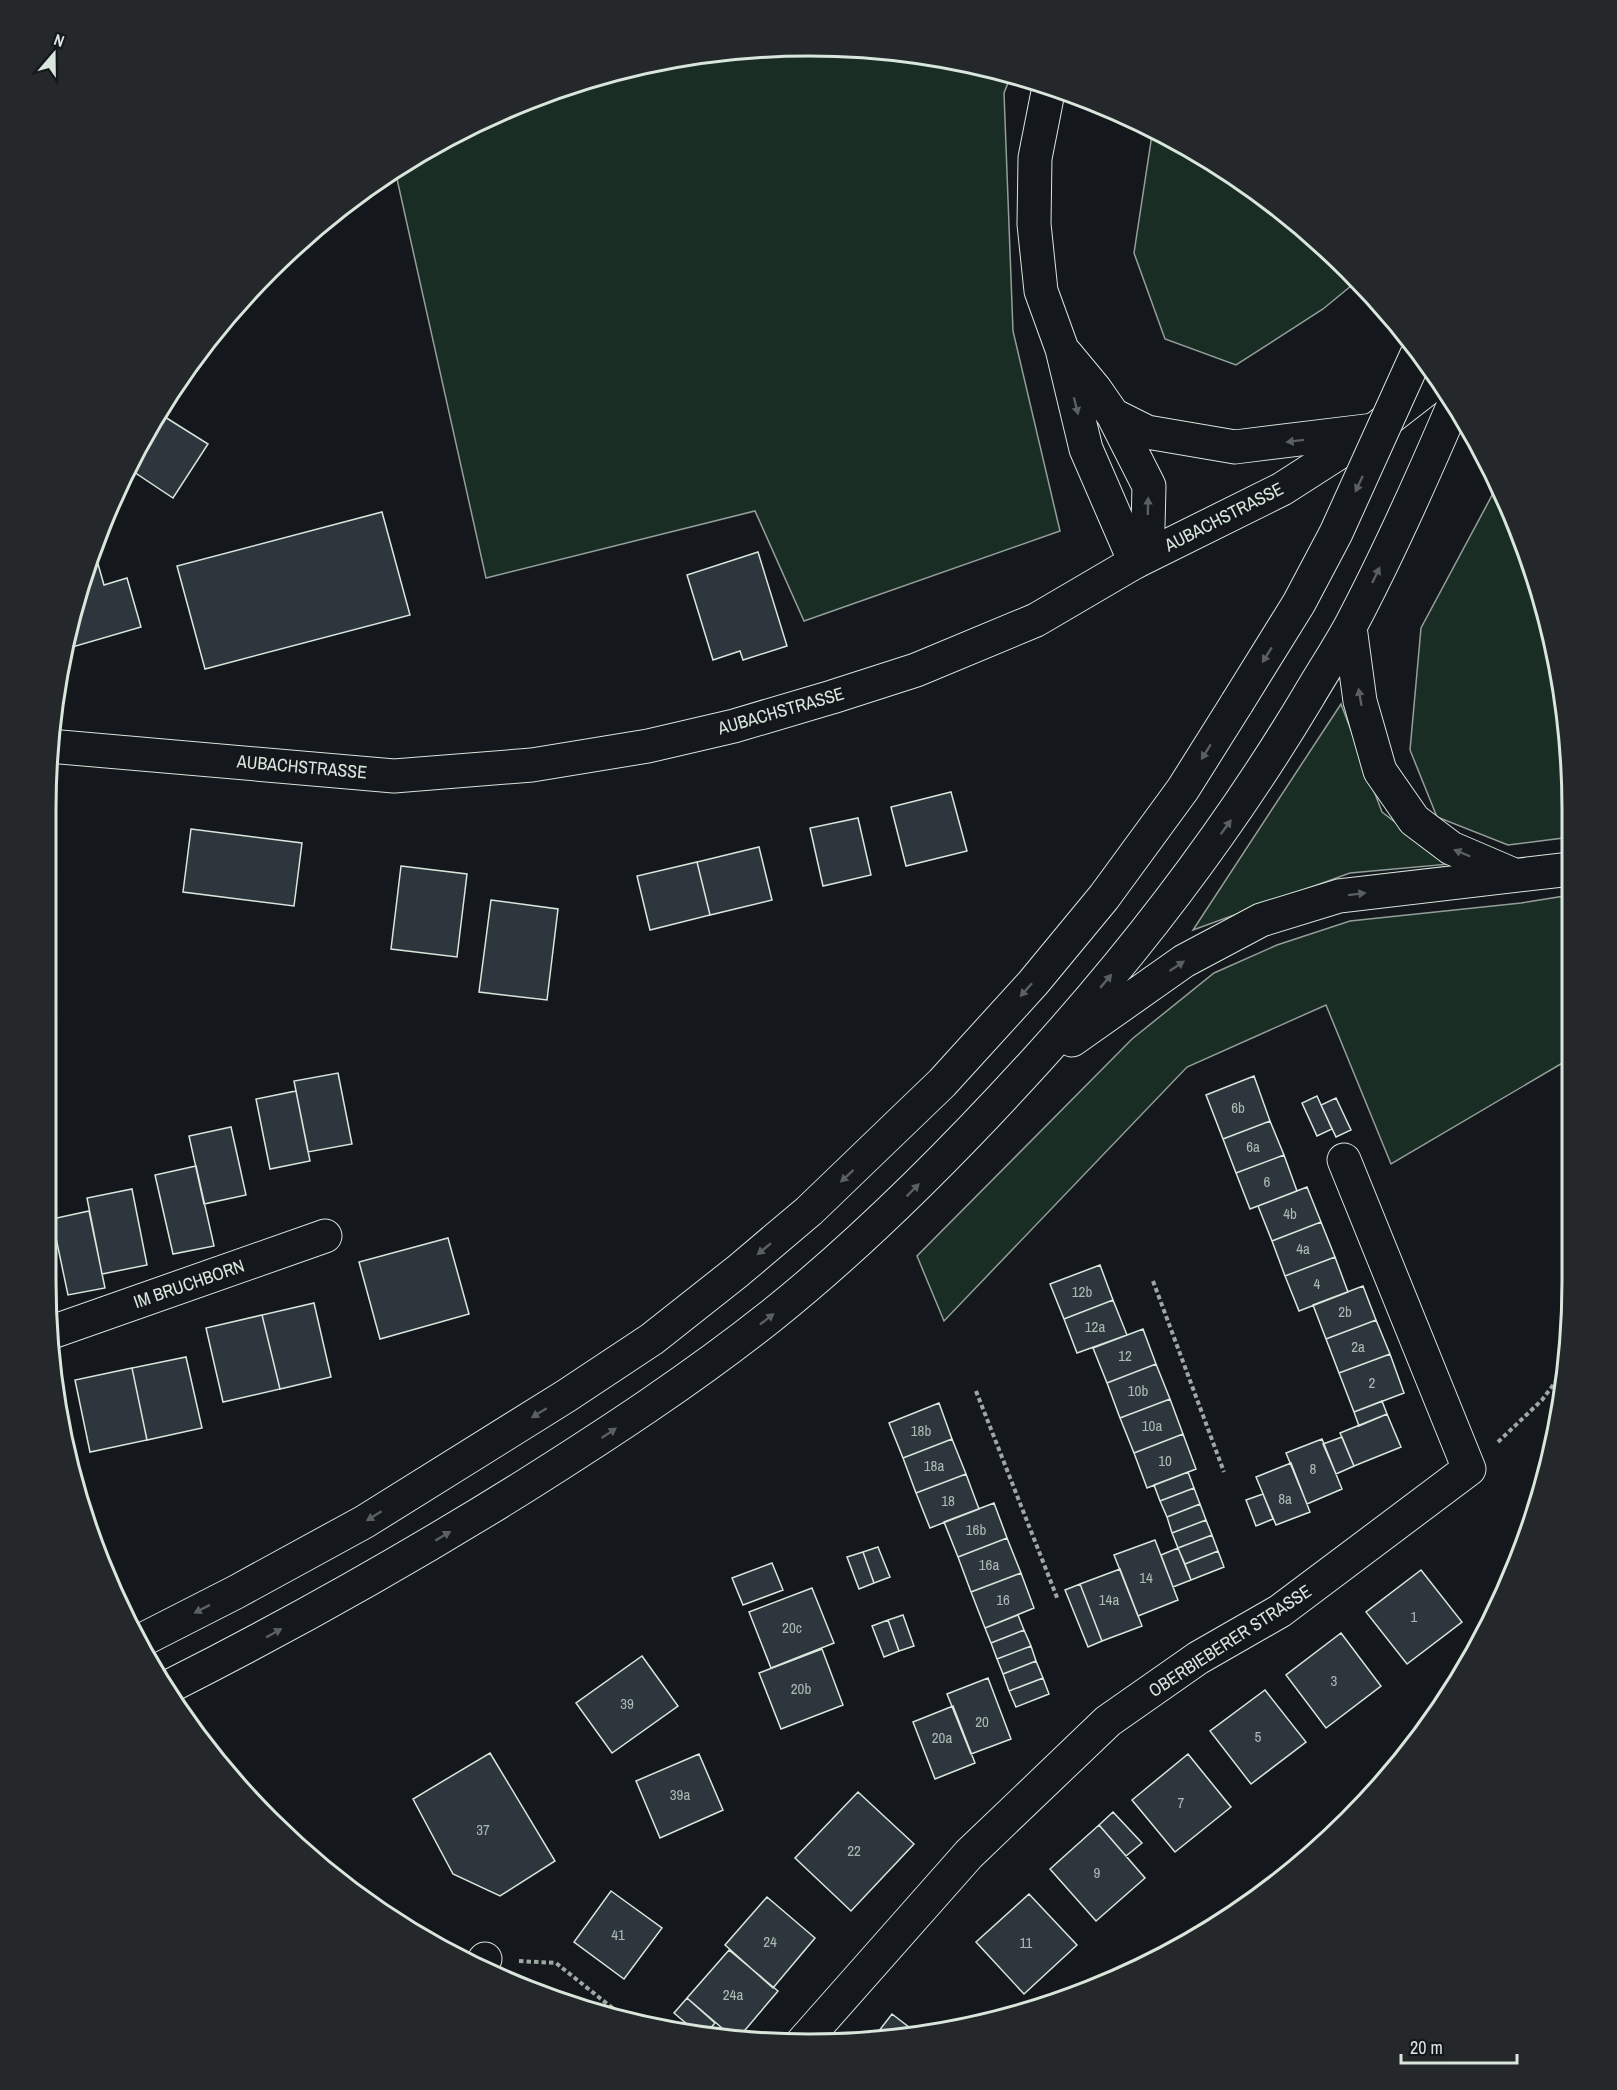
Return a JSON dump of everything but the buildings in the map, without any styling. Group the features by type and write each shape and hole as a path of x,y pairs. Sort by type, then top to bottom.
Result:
{"main road":[{"path":"1048,94 1035,158 1034,225 1041,291 1062,349 1086,449 1135,562"},
{"path":"1062,349 1113,415 1149,486 1148,527 1135,562"},
{"path":"145,1638 364,1522 566,1396 652,1339 809,1211 942,1083 1033,983 1111,888 1183,789 1299,603 1336,533 1414,361"},
{"name":"AUBACHSTRASSE","path":"58,747 394,776 532,765 648,746 734,726 832,698 916,670 1036,620 1135,562 1282,489 1374,430 1432,385"},
{"path":"173,1685 259,1641 393,1567 590,1445 680,1385 771,1316 846,1252 983,1119 1077,1015 1150,927 1231,819 1288,731 1350,627 1422,478 1450,414"},
{"path":"1113,415 1147,432 1235,447 1374,430"},
{"path":"1350,627 1360,701 1380,771 1414,820 1423,827 1451,848 1516,876"},
{"path":"1026,1072 1184,962 1261,920 1339,896 1562,870"},
{"path":"1344,1160 1469,1469"},
{"name":"IM BRUCHBORN","path":"57,1330 325,1236"},
{"name":"OBERBIEBERER STRASSE","path":"810,2034 969,1854 1108,1721 1198,1658 1280,1611 1469,1469"}],"path":[{"path":"1153,1281 1224,1472"},
{"path":"1469,1469 1542,1400 1554,1383"},
{"path":"976,1391 1058,1600"},
{"path":"486,1962 556,1963 614,2009"}],"green space":[{"path":"759,57 858,57 955,70 1008,83 1004,93 1013,331 1060,531 804,621 755,511 486,578 397,178 475,133 566,95 662,70 710,62"},
{"path":"1151,138 1227,182 1267,211 1305,242 1351,286 1323,309 1236,365 1165,339 1134,253"},
{"path":"1493,494 1522,566 1547,662 1560,759 1562,838 1508,845 1437,817 1410,750 1421,628"},
{"path":"1341,704 1382,812 1450,864 1350,873 1193,930"},
{"path":"1562,896 1562,1063 1391,1164 1326,1005 1187,1067 944,1321 917,1256 1132,1039 1214,973 1277,945 1350,921"}]}
